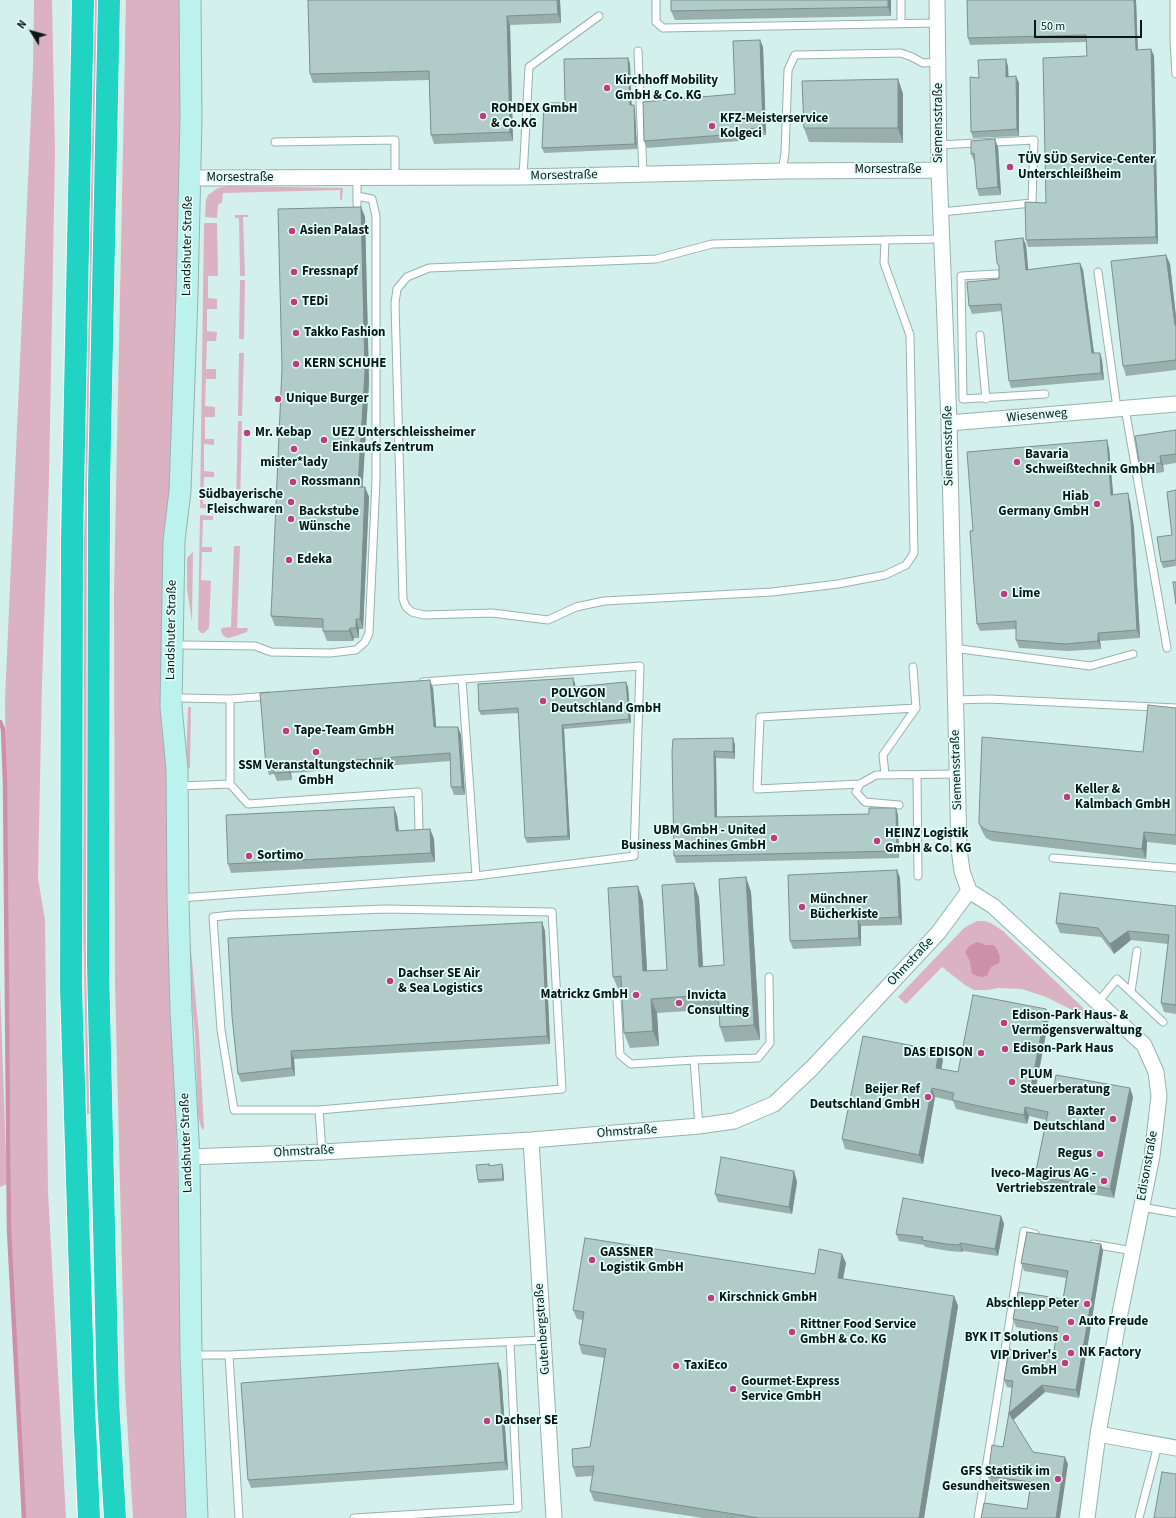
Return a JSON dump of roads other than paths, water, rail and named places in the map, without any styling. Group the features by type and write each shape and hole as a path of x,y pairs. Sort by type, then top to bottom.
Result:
{"highway":[{"path":"83,0 72,549 71,987 89,1518"},
{"path":"109,0 99,487 98,964 108,1400 115,1518"}],"main road":[{"name":"Landshuter Straße","path":"190,0 190,178 186,336 180,491 174,541 171,707 177,778 181,1011 189,1157 191,1355 197,1518"},
{"name":"Landshuter Straße","path":"177,778 183,698 184,541 180,491"}],"street":[{"name":"Siemensstraße","path":"937,0 939,170 949,423 953,648 959,849 962,871 969,891"},
{"name":"Morsestraße","path":"190,178 523,177 782,171 939,170"},
{"name":"Wiesenweg","path":"949,423 1176,404"},
{"name":"Edisonstraße","path":"969,891 993,906 1144,1045 1156,1072 1159,1096 1152,1156 1098,1434 1087,1518"},
{"name":"Ohmstraße","path":"189,1157 322,1152 530,1140 699,1126 734,1121 774,1104 812,1068 938,933 969,891"},
{"name":"Gutenbergstraße","path":"530,1140 554,1518"},
{"path":"1098,1434 1176,1448"}],"lane":[{"path":"656,0 656,22 663,28 937,23"},
{"path":"901,0 902,23"},
{"path":"1174,0 1176,74"},
{"path":"523,177 529,67 599,16"},
{"path":"638,51 643,174"},
{"path":"782,171 785,153 788,70 795,55 901,52 923,63 938,62"},
{"path":"275,142 396,140 396,177"},
{"path":"939,145 1034,140 1032,203 941,212"},
{"path":"356,204 357,178"},
{"path":"183,645 255,646 271,652 330,653 356,650 365,642 369,633 376,480 376,216 372,199 357,196"},
{"path":"885,240 884,263 910,335 914,553 906,565 885,575 816,587 772,592 604,601 576,608 548,620 492,613 424,615 412,612 406,607 403,599 395,303 397,288 407,277 429,268 656,259 712,244 885,240 942,239"},
{"path":"1098,272 1121,408 1166,648"},
{"path":"998,274 961,276 960,400 1045,394"},
{"path":"980,335 986,399"},
{"path":"953,648 1090,666 1133,654"},
{"path":"178,899 476,876 634,856 640,666 416,683"},
{"path":"885,775 883,755 916,708 913,668"},
{"path":"462,679 476,876"},
{"path":"183,698 230,699 276,695"},
{"path":"230,699 230,784"},
{"path":"955,700 990,699 1176,708"},
{"path":"916,708 760,717 757,790 860,784 876,775 957,774"},
{"path":"917,775 918,876"},
{"path":"177,778 230,784 248,804 418,792 419,830"},
{"path":"860,784 856,792 865,802 899,805"},
{"path":"1054,858 1176,868"},
{"path":"384,909 552,912 562,1089 319,1110 234,1110 220,1030 213,917 384,909"},
{"path":"1131,992 1137,951"},
{"path":"617,999 620,1055 631,1064 758,1058 770,1043 769,977"},
{"path":"1098,1002 1117,979 1163,1022"},
{"path":"694,1060 699,1126"},
{"path":"319,1110 322,1152"},
{"path":"1141,1207 1176,1213"},
{"path":"978,1518 1024,1231 1046,1236"},
{"path":"1082,1242 1133,1251"},
{"path":"191,1355 229,1355 543,1340"},
{"path":"354,1518 518,1508 510,1342"},
{"path":"229,1355 239,1518"},
{"path":"1139,1518 1158,1445"}],"waterway":[{"path":"0,722 3,729 5,783 9,1230 24,1518"}],"place":[{"name":"Kirchhoff Mobility GmbH & Co. KG","path":"607,88"},
{"name":"ROHDEX GmbH & Co.KG","path":"483,116"},
{"name":"KFZ-Meisterservice Kolgeci","path":"712,126"},
{"name":"TÜV SÜD Service-Center Unterschleißheim","path":"1010,167"},
{"name":"Asien Palast","path":"292,231"},
{"name":"Fressnapf","path":"294,272"},
{"name":"TEDi","path":"294,302"},
{"name":"Takko Fashion","path":"296,333"},
{"name":"KERN SCHUHE","path":"296,364"},
{"name":"Unique Burger","path":"278,399"},
{"name":"Mr. Kebap","path":"247,433"},
{"name":"UEZ Unterschleissheimer Einkaufs Zentrum","path":"324,440"},
{"name":"mister*lady","path":"294,449"},
{"name":"Bavaria Schweißtechnik GmbH","path":"1017,462"},
{"name":"Rossmann","path":"293,482"},
{"name":"Südbayerische Fleischwaren","path":"291,502"},
{"name":"Hiab Germany GmbH","path":"1097,504"},
{"name":"Backstube Wünsche","path":"291,519"},
{"name":"Edeka","path":"289,560"},
{"name":"Lime","path":"1004,594"},
{"name":"POLYGON Deutschland GmbH","path":"543,701"},
{"name":"Tape-Team GmbH","path":"286,731"},
{"name":"SSM Veranstaltungstechnik GmbH","path":"316,752"},
{"name":"Keller & Kalmbach GmbH","path":"1067,797"},
{"name":"UBM GmbH - United Business Machines GmbH","path":"774,838"},
{"name":"HEINZ Logistik GmbH & Co. KG","path":"877,841"},
{"name":"Sortimo","path":"249,856"},
{"name":"Münchner Bücherkiste","path":"802,907"},
{"name":"Dachser SE Air & Sea Logistics","path":"390,981"},
{"name":"Matrickz GmbH","path":"636,995"},
{"name":"Invicta Consulting","path":"679,1003"},
{"name":"Edison-Park Haus- & Vermögensverwaltung","path":"1004,1023"},
{"name":"Edison-Park Haus","path":"1005,1049"},
{"name":"DAS EDISON","path":"981,1053"},
{"name":"PLUM Steuerberatung","path":"1012,1082"},
{"name":"Beijer Ref Deutschland GmbH","path":"928,1097"},
{"name":"Baxter Deutschland","path":"1113,1119"},
{"name":"Regus","path":"1100,1154"},
{"name":"Iveco-Magirus AG - Vertriebszentrale","path":"1104,1181"},
{"name":"GASSNER Logistik GmbH","path":"592,1260"},
{"name":"Kirschnick GmbH","path":"711,1298"},
{"name":"Abschlepp Peter","path":"1087,1304"},
{"name":"Auto Freude","path":"1071,1322"},
{"name":"Rittner Food Service GmbH & Co. KG","path":"792,1332"},
{"name":"BYK IT Solutions","path":"1066,1338"},
{"name":"NK Factory","path":"1071,1353"},
{"name":"VIP Driver's GmbH","path":"1065,1363"},
{"name":"TaxiEco","path":"676,1366"},
{"name":"Gourmet-Express Service GmbH","path":"733,1389"},
{"name":"Dachser SE","path":"487,1421"},
{"name":"GFS Statistik im Gesundheitswesen","path":"1058,1479"}]}
